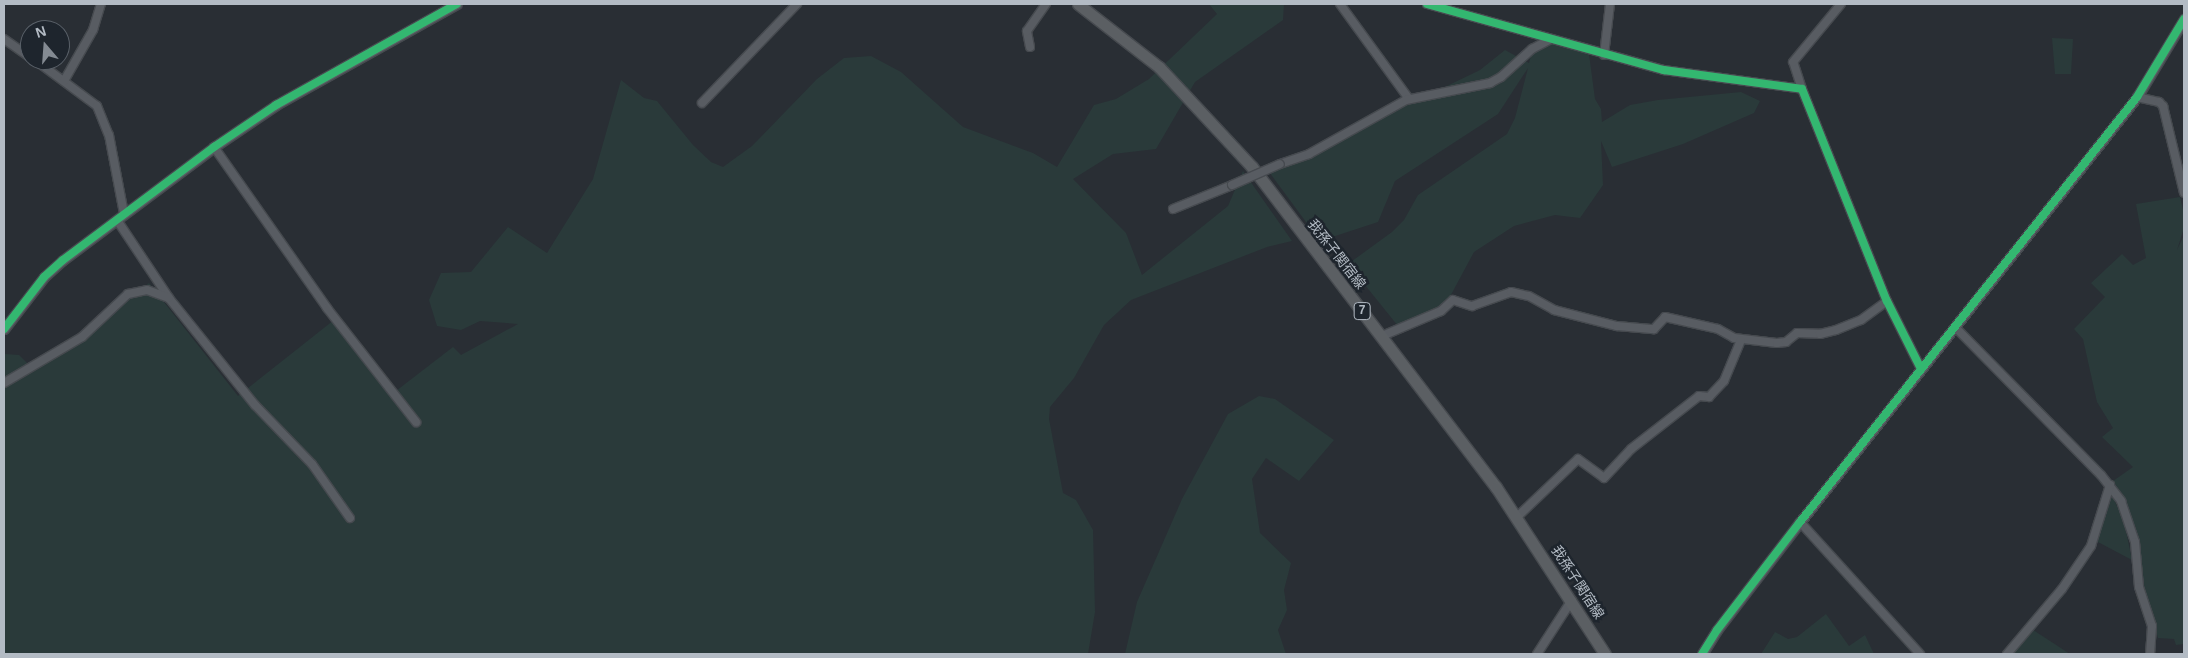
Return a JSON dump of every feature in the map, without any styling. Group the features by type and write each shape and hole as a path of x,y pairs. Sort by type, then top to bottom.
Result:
{"main road":[{"name":"我孫子関宿線","path":"1078,4 1158,66 1208,116 1252,167 1382,336 1517,517 1605,654"}],"street":[{"path":"64,80 93,30 102,4"},
{"path":"4,329 44,277 214,147 276,105 457,4"},
{"path":"702,102 797,4"},
{"path":"1030,47 1027,32 1046,4"},
{"path":"1340,4 1409,99"},
{"path":"1426,4 1604,55 1664,70 1802,89"},
{"path":"1604,55 1610,4"},
{"path":"1841,4 1793,62 1802,89 1887,301 1921,369"},
{"path":"1702,654 1717,630 1800,522 2137,97 2184,19"},
{"path":"4,39 20,50"},
{"path":"1173,209 1280,164 1309,154 1409,99 1490,83 1501,77 1532,49 1551,39"},
{"path":"49,70 97,106 104,122 121,217 169,298 255,405 312,464 350,518"},
{"path":"2137,97 2159,102 2163,106 2184,193"},
{"path":"214,147 327,308 416,422"},
{"path":"4,383 82,337 128,294 146,290 169,298"},
{"path":"1382,336 1441,311 1453,300 1472,306 1512,292 1529,296 1554,310 1617,326 1654,329 1665,317 1718,329 1741,340 1746,338 1777,343 1786,342 1797,333 1820,334 1836,330 1861,320 1887,301"},
{"path":"1955,327 2110,485 2121,501 2135,542 2139,587 2152,626 2150,654"},
{"path":"1517,517 1578,459 1604,478 1631,449 1691,402 1699,396 1709,397 1724,380 1741,340"},
{"path":"2007,654 2062,589 2091,546 2110,485"},
{"path":"1800,522 1920,654"},
{"path":"1537,654 1572,600"}],"shaded area":[{"path":"1209,4 1284,4 1283,20 1195,82 1156,149 1113,154 1073,179 1126,233 1142,275 1228,206 1243,171 1292,241 1267,247 1131,300 1104,325 1074,378 1050,407 1049,419 1063,493 1076,500 1093,530 1095,612 1088,654 4,654 5,354 19,355 35,371 97,330 117,308 149,283 238,396 334,320 392,394 453,347 461,355 518,324 480,321 461,330 437,326 429,300 441,273 471,272 508,227 547,253 593,179 621,80 644,98 657,101 693,145 711,162 723,167 752,146 817,79 844,58 871,56 901,72 963,127 1033,153 1057,167 1094,105 1116,99 1149,79 1217,14"},
{"path":"2052,38 2073,39 2071,74 2055,74"},
{"path":"1552,43 1589,54 1595,99 1601,109 1602,122 1630,105 1658,100 1741,92 1760,101 1754,113 1683,144 1612,167 1601,141 1603,185 1580,218 1555,215 1514,226 1474,252 1445,306 1398,326 1348,264 1392,232 1404,220 1418,195 1507,134 1515,118 1528,68 1498,114 1395,181 1378,222 1320,241 1269,172 1480,70 1505,50 1529,63 1532,52"},
{"path":"2180,197 2184,214 2184,228 2177,250 2184,235 2184,644 2176,645 2174,639 2158,638 2143,583 2136,529 2123,495 2113,481 2133,467 2102,437 2113,428 2097,402 2083,339 2074,329 2105,297 2091,283 2122,254 2133,265 2146,258 2136,204"},
{"path":"1259,396 1275,399 1334,440 1299,481 1266,458 1252,479 1260,533 1291,563 1284,590 1287,610 1278,630 1286,654 1125,654 1137,602 1182,499 1228,414"},
{"path":"2110,491 2124,521 2132,560 2096,541"},
{"path":"1826,614 1849,646 1865,635 1874,654 1761,654 1775,632 1788,639 1797,637"},
{"path":"2030,628 2070,654 2010,654"}],"cycle path":[{"path":"4,329 44,277 63,260 214,147 276,105 457,4"},
{"path":"1427,4 1664,70 1802,89 1887,301 1921,369"},
{"path":"1702,654 1717,630 1800,522 2137,97 2184,19"}]}
